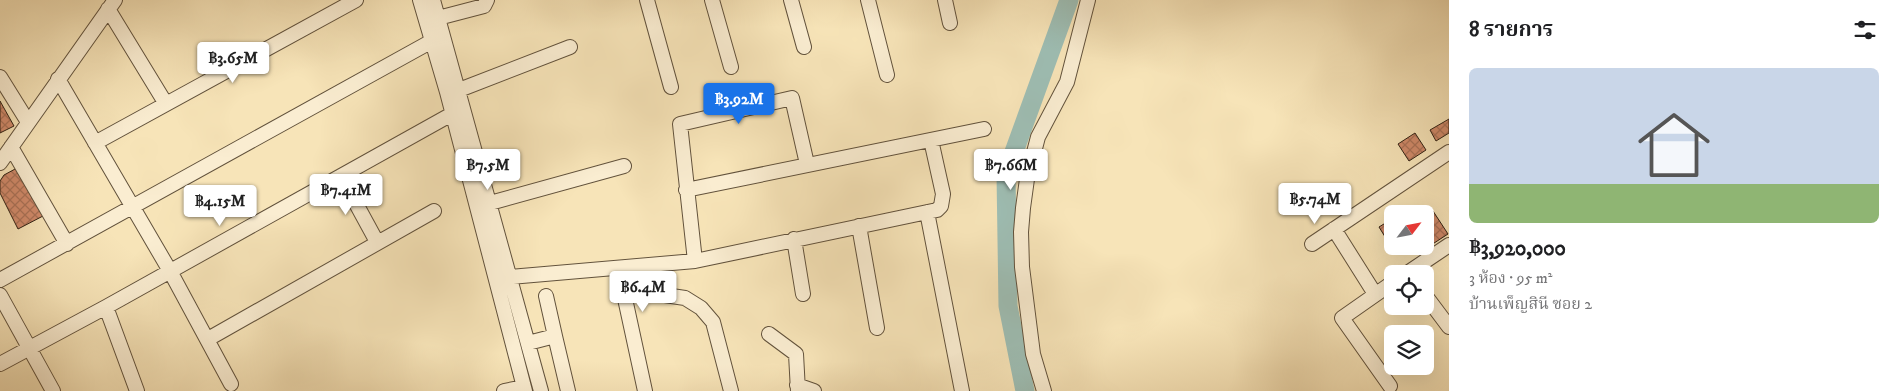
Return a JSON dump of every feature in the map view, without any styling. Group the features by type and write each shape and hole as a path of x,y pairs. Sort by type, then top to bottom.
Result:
{"street":[{"path":"95,143 356,0"},
{"path":"420,0 524,389 504,391"},
{"path":"432,0 459,90 541,391"},
{"path":"438,18 460,6 484,6 487,0"},
{"path":"647,0 671,87"},
{"path":"712,0 731,67"},
{"path":"791,0 804,47"},
{"path":"868,0 887,75"},
{"path":"945,0 950,23"},
{"path":"1044,391 1033,354 1022,267 1021,232 1023,208 1038,137 1053,111 1066,82 1088,0"},
{"path":"0,163 112,4 166,104"},
{"path":"0,280 432,41"},
{"path":"459,90 570,47"},
{"path":"0,77 28,122"},
{"path":"58,79 170,271 231,384"},
{"path":"695,261 680,124 792,98 807,164"},
{"path":"0,364 452,114"},
{"path":"686,190 984,129"},
{"path":"510,277 695,261 927,212 941,206 943,200 931,140"},
{"path":"11,147 67,244"},
{"path":"1312,244 1449,152"},
{"path":"490,202 624,166"},
{"path":"341,176 376,242"},
{"path":"208,339 376,242 434,211"},
{"path":"927,212 962,391"},
{"path":"858,226 876,328"},
{"path":"1334,229 1375,294"},
{"path":"794,239 803,294"},
{"path":"1420,265 1449,245"},
{"path":"1384,288 1342,318 1390,386"},
{"path":"645,391 624,294 638,291 685,298 701,308 713,322 731,391"},
{"path":"0,295 53,391"},
{"path":"546,296 568,391"},
{"path":"106,307 137,391"},
{"path":"1434,307 1449,327"},
{"path":"769,334 796,354 798,388 814,391"},
{"path":"528,343 555,336"}],"building":[{"path":"0,101 14,126 0,133"},
{"path":"1449,119 1449,133 1436,141 1430,130"},
{"path":"1415,133 1426,150 1409,161 1398,144"},
{"path":"17,168 43,216 18,229 0,193 0,181 4,175"},
{"path":"1434,213 1448,234 1434,243"},
{"path":"1384,224 1384,235 1379,227"}],"waterway":[{"path":"1025,391 1008,306 1006,174 1069,0"}]}
